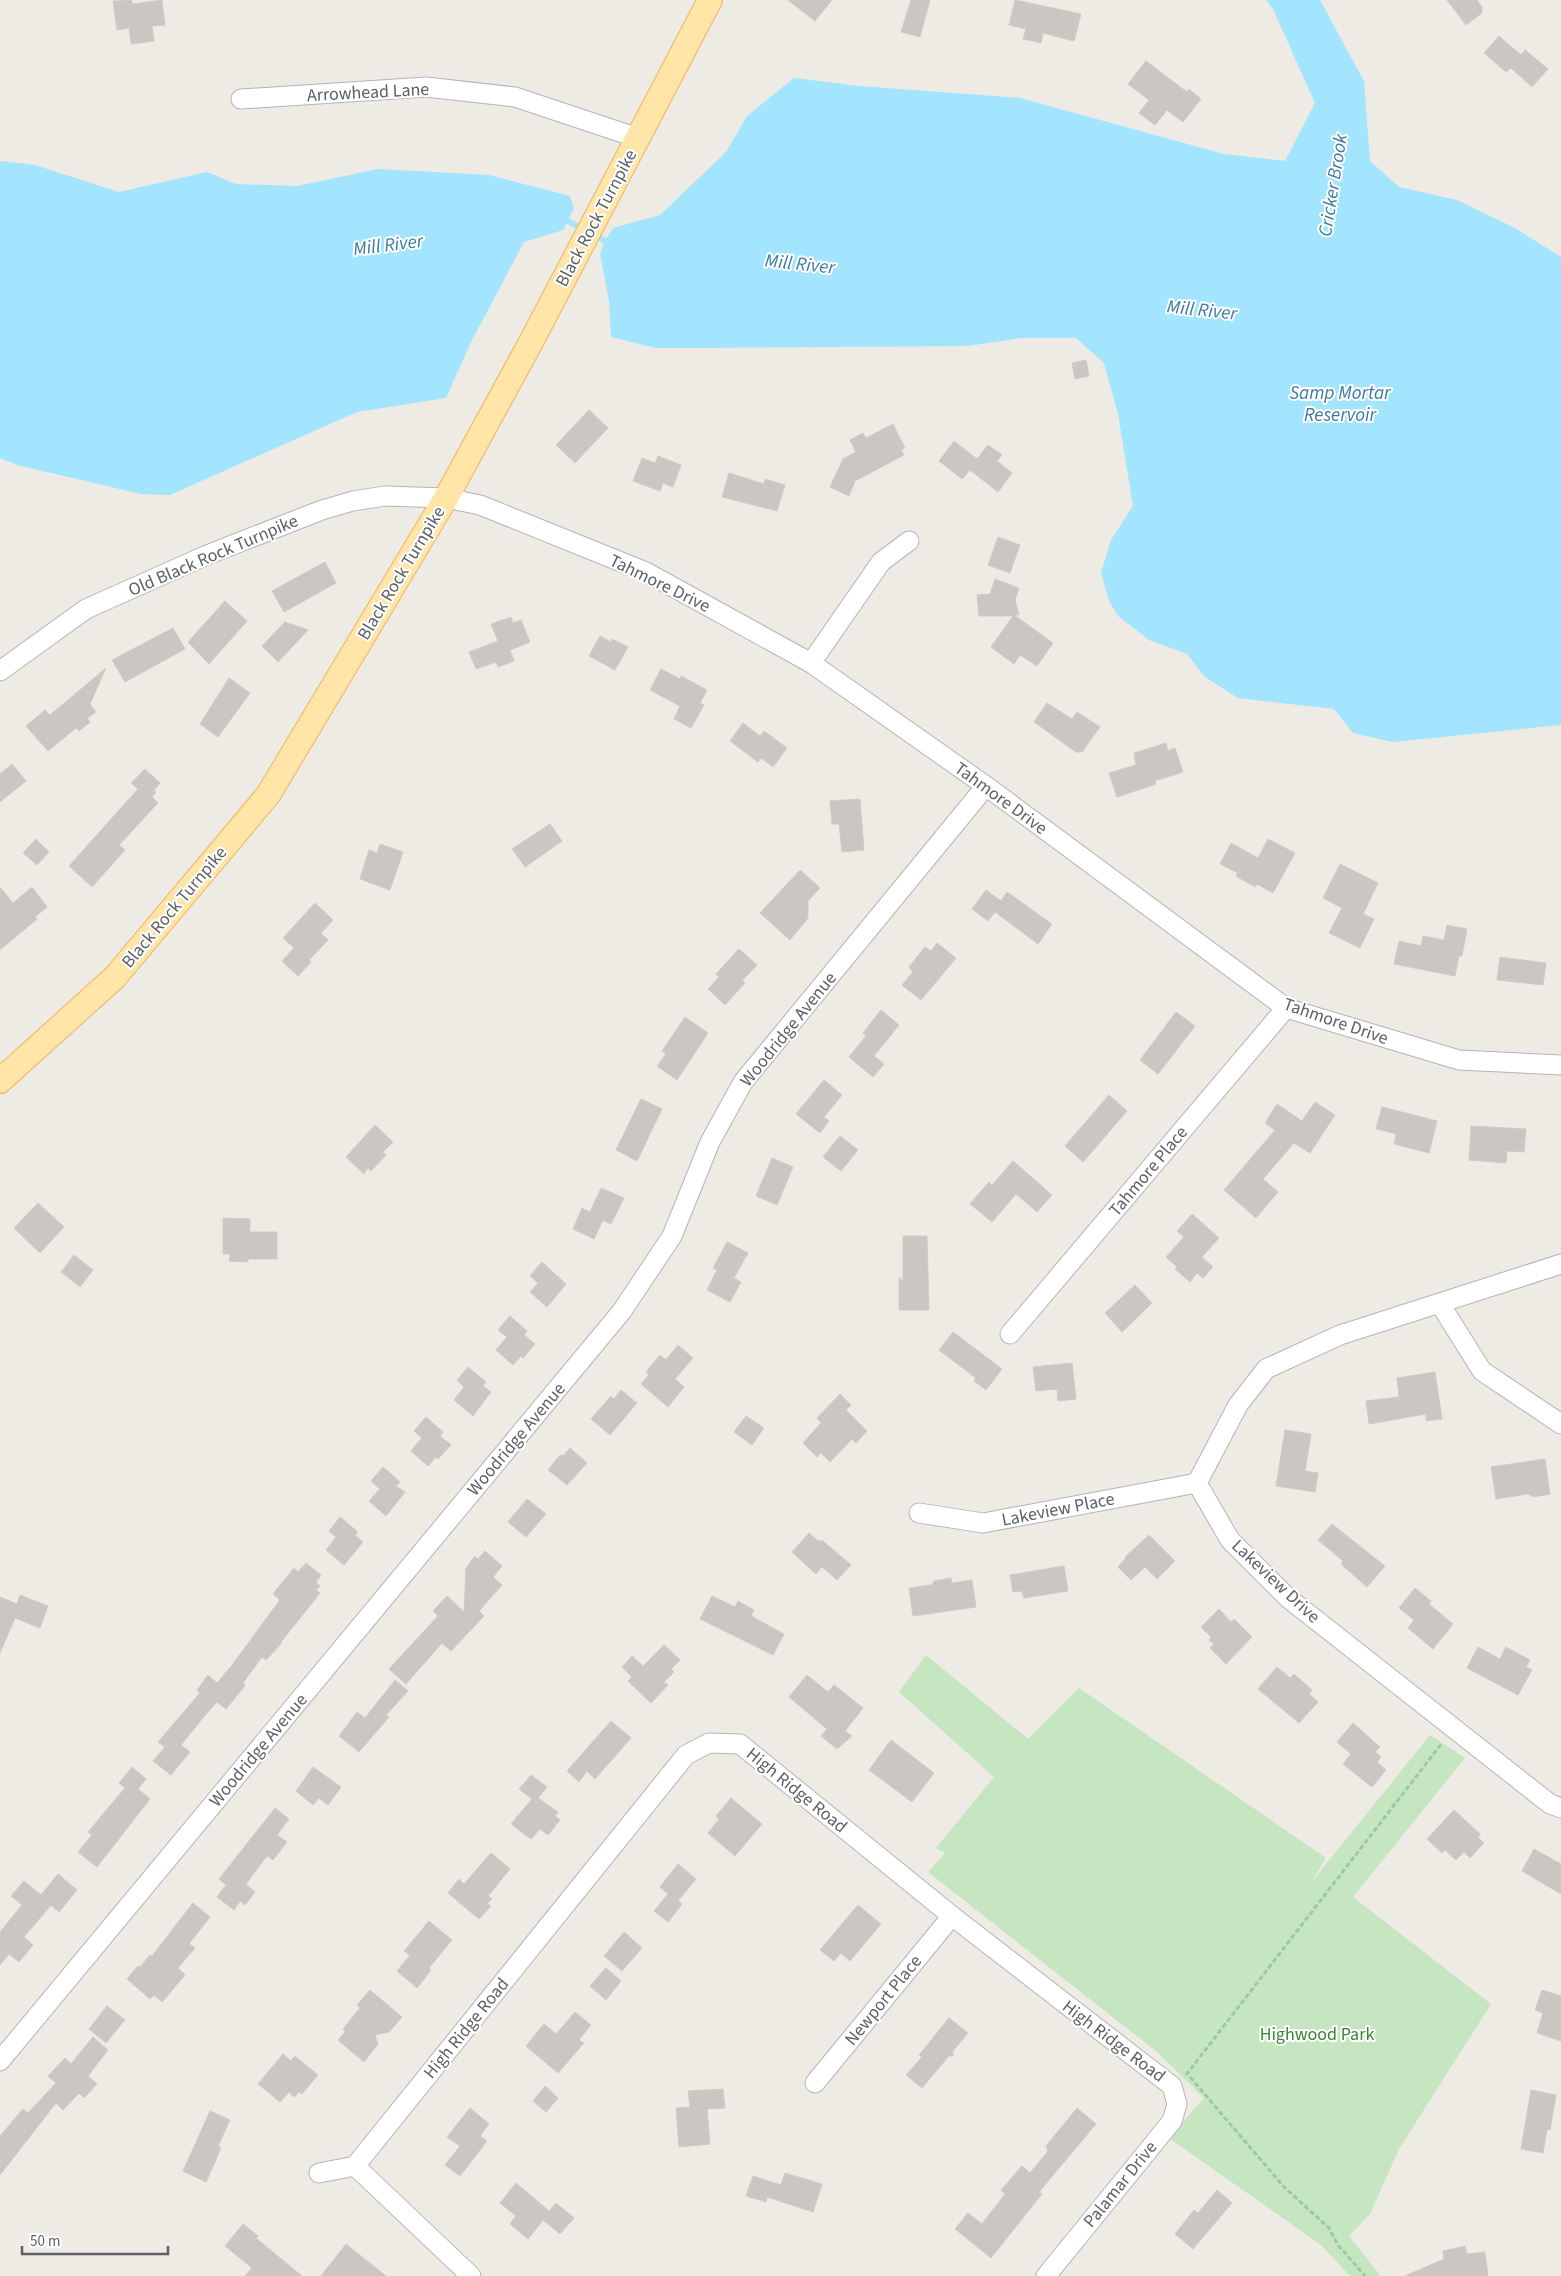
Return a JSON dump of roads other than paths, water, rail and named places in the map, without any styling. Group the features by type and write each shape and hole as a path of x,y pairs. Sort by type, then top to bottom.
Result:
{"main road":[{"name":"Black Rock Turnpike","path":"0,1081 115,977 268,796 446,498 583,244 710,0"}],"street":[{"name":"Arrowhead Lane","path":"241,99 426,86 515,97 638,138"},
{"name":"Old Black Rock Turnpike","path":"0,671 86,609 279,526 322,510 369,497 446,498"},
{"name":"Tahmore Drive","path":"446,498 480,505 646,572 811,663 986,786 1286,1008 1459,1060 1561,1065"},
{"path":"811,663 881,562 909,541"},
{"name":"Woodridge Avenue","path":"0,2061 622,1311 672,1236 710,1142 743,1082 986,786"},
{"name":"Tahmore Place","path":"1010,1334 1286,1008"},
{"path":"1197,1483 1238,1405 1266,1369 1340,1335 1561,1264"},
{"path":"1440,1304 1482,1371 1561,1424"},
{"name":"Lakeview Place","path":"919,1513 983,1523 1197,1483"},
{"name":"Lakeview Drive","path":"1197,1483 1230,1540 1288,1598 1550,1804 1561,1808"},
{"name":"High Ridge Road","path":"355,2166 686,1755 709,1743 740,1744 952,1916 1173,2088"},
{"name":"Newport Place","path":"815,2083 952,1916"},
{"name":"Palamar Drive","path":"1046,2276 1172,2121 1177,2104 1173,2088"},
{"path":"319,2173 355,2166 471,2276"}],"water":[{"name":"Samp Mortar Reservoir","path":"1266,0 1320,0 1364,81 1370,161 1399,187 1457,200 1515,228 1561,257 1561,725 1393,742 1353,733 1334,709 1238,698 1205,677 1187,654 1149,640 1118,616 1109,601 1101,573 1111,540 1133,506 1118,414 1104,363 1076,338 1021,338 968,346 656,348 611,337 609,301 600,254 613,228 660,215 726,152 747,116 794,78 859,86 1020,98 1224,154 1285,161 1315,103 1273,9"},
{"path":"0,161 35,165 119,192 207,172 236,184 297,186 378,169 489,175 570,196 574,208 563,230 524,242 471,342 446,398 357,412 170,495 141,494 17,465 0,458"}],"waterway":[{"name":"Mill River","path":"562,221 568,221 585,230"},
{"name":"Mill River","path":"593,234 605,241 612,242"}],"water label":[{"name":"Cricker Brook","path":"1332,185"}],"park label":[{"name":"Highwood Park","path":"1317,2034"}]}
